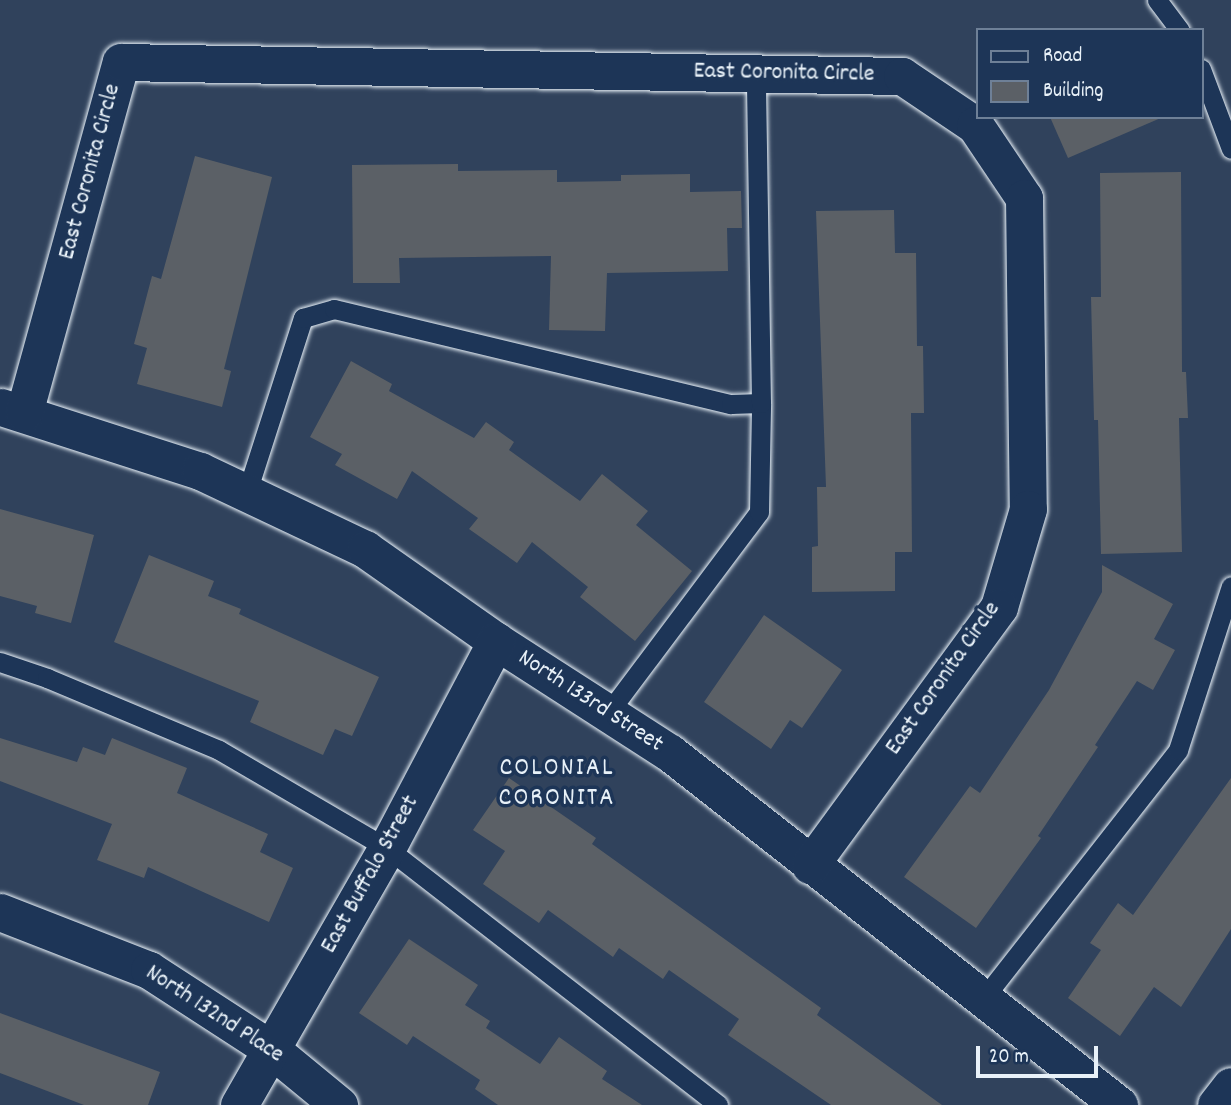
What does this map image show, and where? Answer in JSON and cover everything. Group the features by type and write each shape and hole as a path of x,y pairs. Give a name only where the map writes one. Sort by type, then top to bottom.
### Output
{"street":[{"name":"East Coronita Circle","path":"12,410 121,62 902,76 975,125 1024,198 1028,509 999,607 810,865"},
{"name":"North 133rd Street","path":"12,410 200,471 365,548 496,641 670,753 1119,1105"},
{"name":"East Buffalo Street","path":"239,1105 387,848 496,641"},
{"name":"North 132nd Place","path":"0,912 149,970 272,1050 340,1105"},
{"path":"1216,1105 1231,1086"}],"lane":[{"path":"1157,0 1178,28"},
{"path":"608,713 759,512 761,403 756,73"},
{"path":"1203,74 1231,149"},
{"path":"247,492 303,318 334,309 731,404 761,403"},
{"path":"983,999 1178,750 1231,586"},
{"path":"0,662 47,678 219,750 387,848 718,1105"}],"building":[{"path":"1051,119 1158,119 1068,158"},
{"path":"195,156 272,177 224,369 231,371 222,407 137,384 147,348 134,344 152,276 161,279"},
{"path":"458,164 458,171 557,170 557,182 621,181 621,175 690,174 690,192 741,191 742,228 727,228 728,271 607,273 605,331 549,330 551,256 399,258 400,283 353,283 352,165"},
{"path":"1181,172 1182,372 1186,372 1188,418 1179,418 1182,552 1101,554 1098,420 1094,420 1091,297 1101,297 1100,173"},
{"path":"894,210 895,253 916,253 917,346 923,346 924,413 911,413 912,552 895,552 895,591 812,592 812,547 818,546 817,487 826,487 816,211"},
{"path":"351,361 392,384 389,391 474,438 486,422 514,442 509,450 580,501 602,474 648,511 636,525 692,571 635,641 580,597 588,587 532,542 517,563 469,529 478,518 412,471 397,499 335,465 342,454 310,437"},
{"path":"0,509 94,535 71,623 35,613 37,606 0,596"},
{"path":"149,555 214,581 208,596 241,609 239,614 379,677 352,736 335,729 323,755 250,722 259,701 114,642"},
{"path":"1102,565 1173,604 1154,639 1175,650 1153,690 1137,681 1095,745 1098,747 1038,836 1041,838 976,928 904,877 970,786 980,793 1049,690 1102,592"},
{"path":"764,615 842,670 802,728 790,720 771,749 704,702"},
{"path":"0,738 77,762 83,747 105,755 112,738 187,768 177,793 268,834 260,852 293,868 269,922 148,867 144,878 97,860 112,824 0,781"},
{"path":"509,778 596,838 592,844 821,1008 817,1015 942,1105 831,1105 728,1035 739,1019 669,970 663,979 619,948 613,957 548,910 539,923 483,884 505,851 473,830"},
{"path":"1231,778 1231,929 1181,1007 1154,987 1120,1036 1068,998 1101,950 1090,943 1118,903 1133,915"},
{"path":"409,939 478,985 465,1005 490,1021 486,1028 540,1064 559,1037 607,1071 602,1079 642,1105 498,1105 475,1089 480,1080 413,1036 407,1045 359,1013"},
{"path":"0,1013 160,1072 148,1105 84,1105 0,1073"}],"district":[{"name":"COLONIAL CORONITA","path":"557,784"}]}
